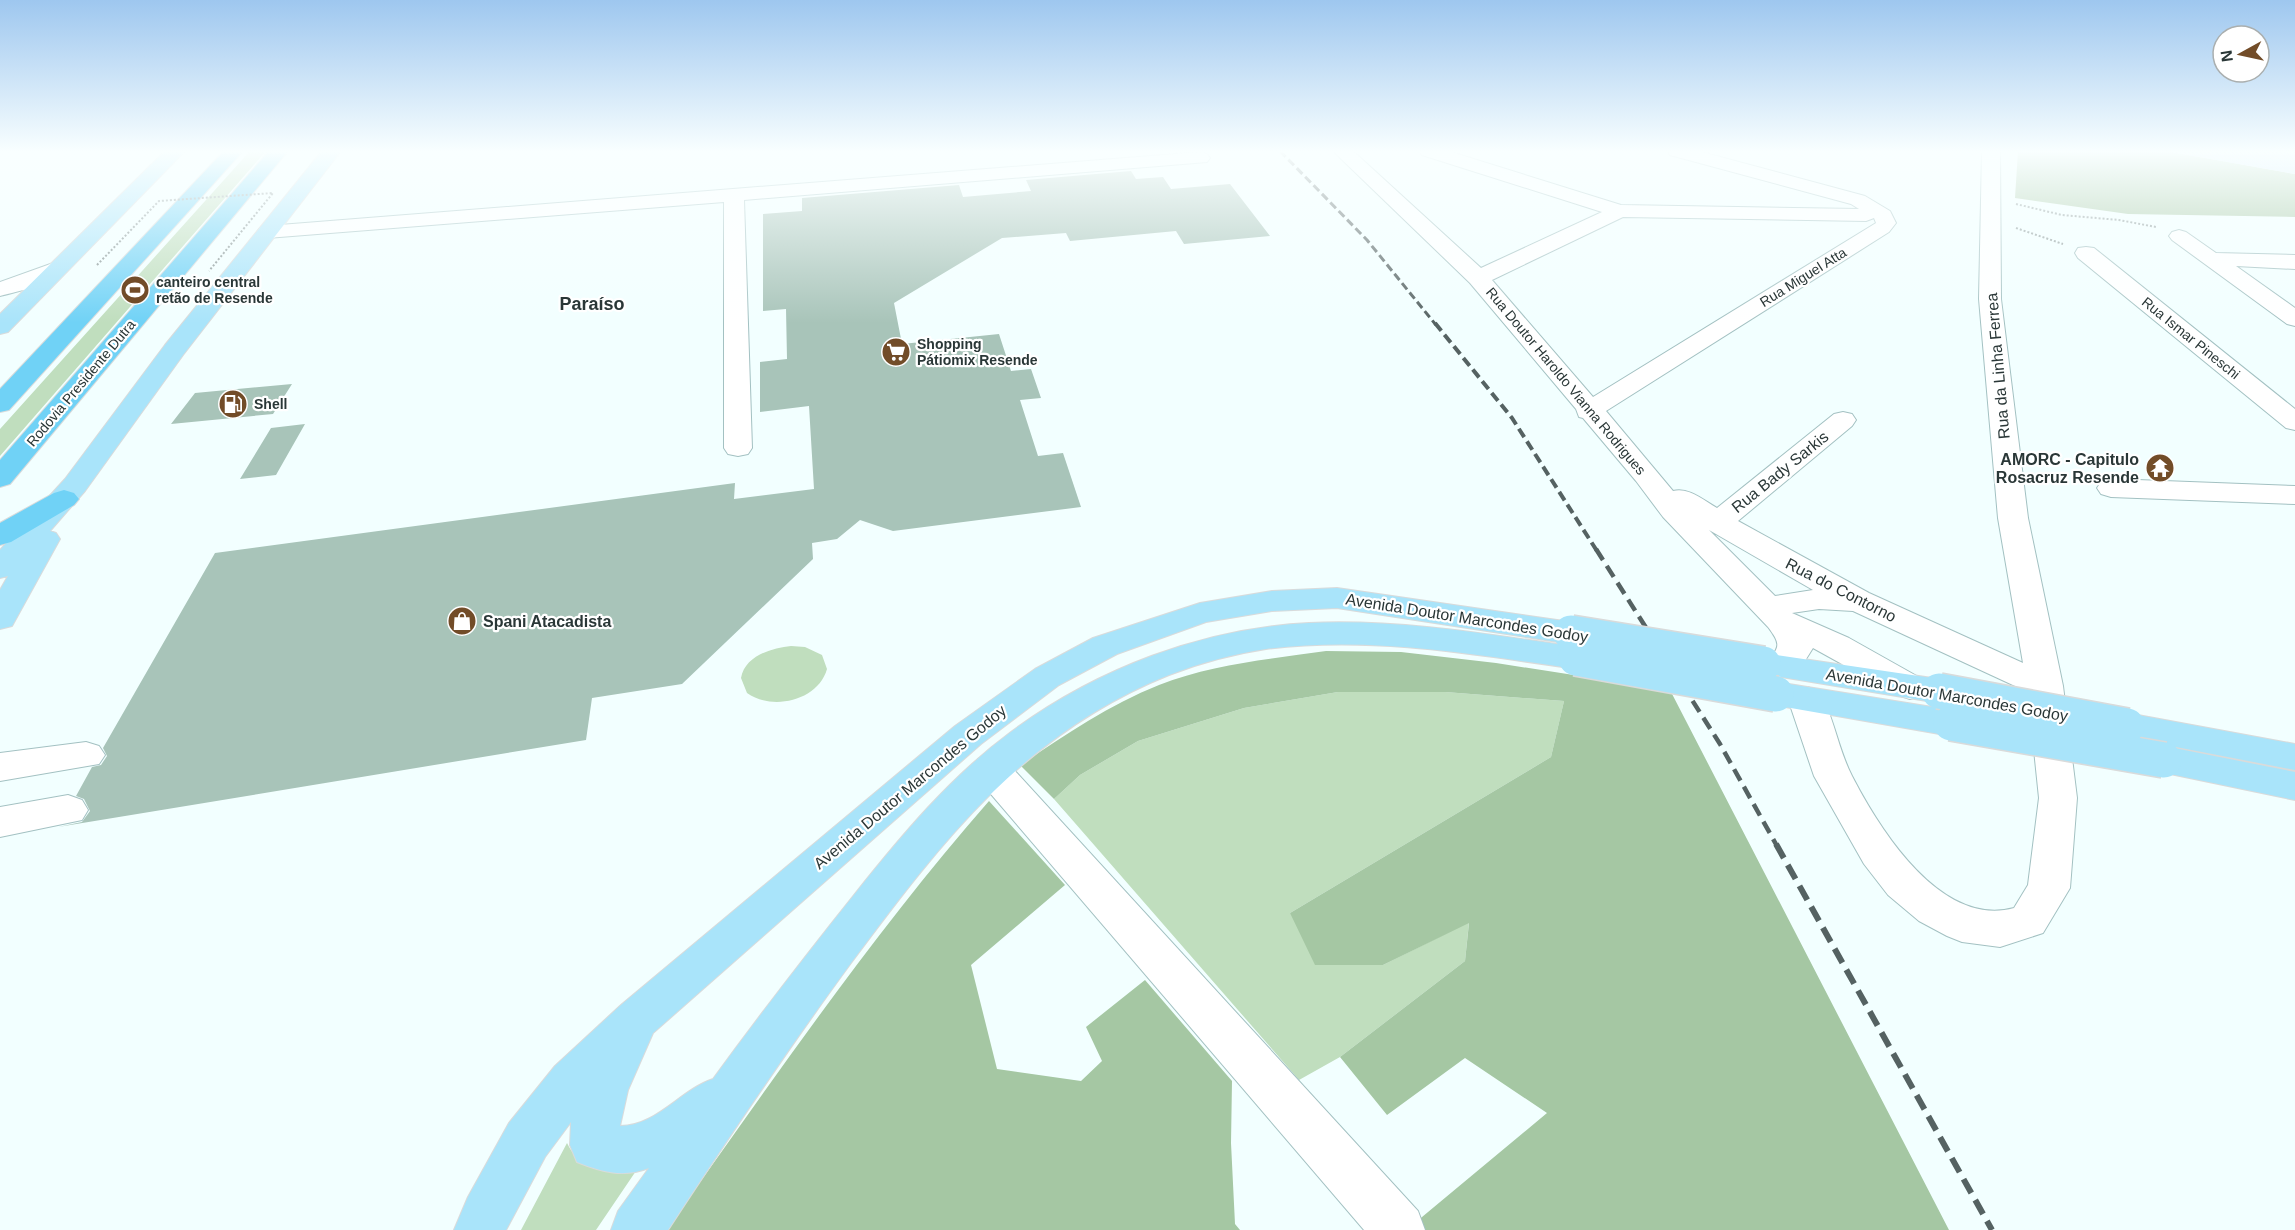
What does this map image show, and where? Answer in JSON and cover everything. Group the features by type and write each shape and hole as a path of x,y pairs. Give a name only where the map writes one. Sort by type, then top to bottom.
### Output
{"highway":[{"path":"0,404 181,208"},
{"name":"Rodovia Presidente Dutra","path":"0,478 230,208"},
{"path":"0,536 64,499"}],"main road":[{"path":"3,317 118,208"},
{"path":"0,569 64,499 174,350 286,208"},
{"path":"0,619 64,499"},
{"name":"Avenida Doutor Marcondes Godoy","path":"480,1230 527,1140 572,1083 637,1019 985,721 1047,677 1105,646 1200,614 1272,601 1337,598 1574,646 1782,681 2127,726 2295,757"},
{"name":"Avenida Doutor Marcondes Godoy","path":"637,1230 821,968 940,820 991,769 1079,704 1139,673 1187,657 1248,642 1303,634 1359,633 1574,646"},
{"name":"Avenida Doutor Marcondes Godoy","path":"1782,681 1934,700 2164,760 2295,786"},
{"path":"637,1019 596,1113 593,1127 595,1145 610,1151 629,1150 670,1135 744,1075"}],"street":[{"path":"267,232 557,208"},
{"path":"734,208 738,448"},
{"name":"Rua Doutor Haroldo Vianna Rodrigues","path":"1403,208 1478,278 1588,411 1646,475 1673,511 1774,614"},
{"path":"1612,208 1620,211 1883,215"},
{"path":"1872,208 1883,215"},
{"name":"Rua da Linha Ferrea","path":"1782,681 1878,853 1903,883 1934,909 1962,924 2000,929 2028,921 2049,888 2058,798 2045,686 2013,518 1990,299 1992,209"},
{"path":"1478,278 1620,211"},
{"name":"Rua Miguel Atta","path":"1588,411 1882,228 1886,223 1883,215"},
{"path":"2179,236 2295,319"},
{"name":"Rua Ismar Pineschi","path":"2086,253 2295,422"},
{"path":"2211,258 2295,262"},
{"path":"0,289 38,278 56,269"},
{"name":"Rua Bady Sarkis","path":"1717,523 1843,420"},
{"name":"Rua do Contorno","path":"1646,475 1717,523 1761,548 1953,647 2045,686"},
{"path":"2111,488 2295,495"},
{"path":"1774,614 1802,599 1867,603"},
{"path":"1774,614 1796,640 1796,648 1782,681"},
{"path":"1774,614 1934,700"},
{"path":"0,767 86,755"},
{"path":"991,769 1400,1230"},
{"path":"0,822 68,810"}],"path":[{"path":"97,265 152,208"},
{"path":"208,271 260,208"},
{"path":"1992,209 2119,220 2154,227 2179,236"},
{"path":"1992,209 2086,253"}],"green space":[{"name":"canteiro central retão de Resende","path":"198,208 216,208 0,456 0,429"},
{"path":"2088,208 2295,208 2295,217 2128,214"},
{"path":"791,646 805,647 822,655 827,669 822,680 814,689 793,700 781,702 757,698 747,693 741,678 748,664 767,651"},
{"path":"1326,651 1401,652 1496,663 1670,690 1949,1230 1423,1230 1416,1222 1547,1113 1465,1058 1387,1115 1340,1057 1465,961 1469,923 1383,965 1315,965 1290,913 1551,757 1564,701 1445,692 1338,692 1244,708 1138,741 1080,775 1054,799 1020,765 1105,711 1159,685 1221,667"},
{"path":"1338,692 1445,692 1564,701 1551,757 1290,913 1383,965 1469,922 1465,961 1340,1057 1299,1080 1054,799 1080,775 1138,741 1244,708"},
{"path":"989,801 1065,885 971,965 997,1069 1081,1081 1102,1061 1086,1027 1145,980 1232,1081 1231,1143 1235,1224 1240,1230 666,1230 862,958 903,904"},
{"path":"567,1143 581,1162 588,1166 606,1170 638,1168 596,1230 521,1230"}],"building":[{"name":"Spani Atacadista","path":"802,208 1249,208 1270,236 1184,244 1176,231 1070,241 1066,233 1002,238 894,303 902,344 999,334 1011,371 1031,369 1041,398 1020,400 1038,456 1063,453 1081,507 893,531 860,520 837,539 812,543 813,559 682,684 592,698 586,740 58,827 82,822 90,811 84,799 76,796 92,767 101,765 107,756 103,748 215,553 735,483 734,499 814,489 809,406 760,412 760,362 787,359 786,309 763,311 763,214 802,211"},
{"name":"Shell","path":"292,384 273,414 171,424 195,393"},
{"name":"Shell","path":"305,424 276,475 240,479 271,428"}],"railway":[{"path":"1336,208 1367,240 1436,325"},
{"path":"1435,323 1512,418 1597,551"},
{"path":"1596,549 1720,744 1777,846"},
{"path":"1776,844 1992,1230"}],"place":[{"name":"canteiro central retão de Resende","path":"135,290"},
{"name":"Shopping Pátiomix Resende","path":"896,352"},
{"name":"Shell","path":"233,404"},
{"name":"AMORC - Capitulo Rosacruz Resende","path":"2160,468"},
{"name":"Spani Atacadista","path":"462,621"}],"district":[{"name":"Paraíso","path":"592,304"}]}
